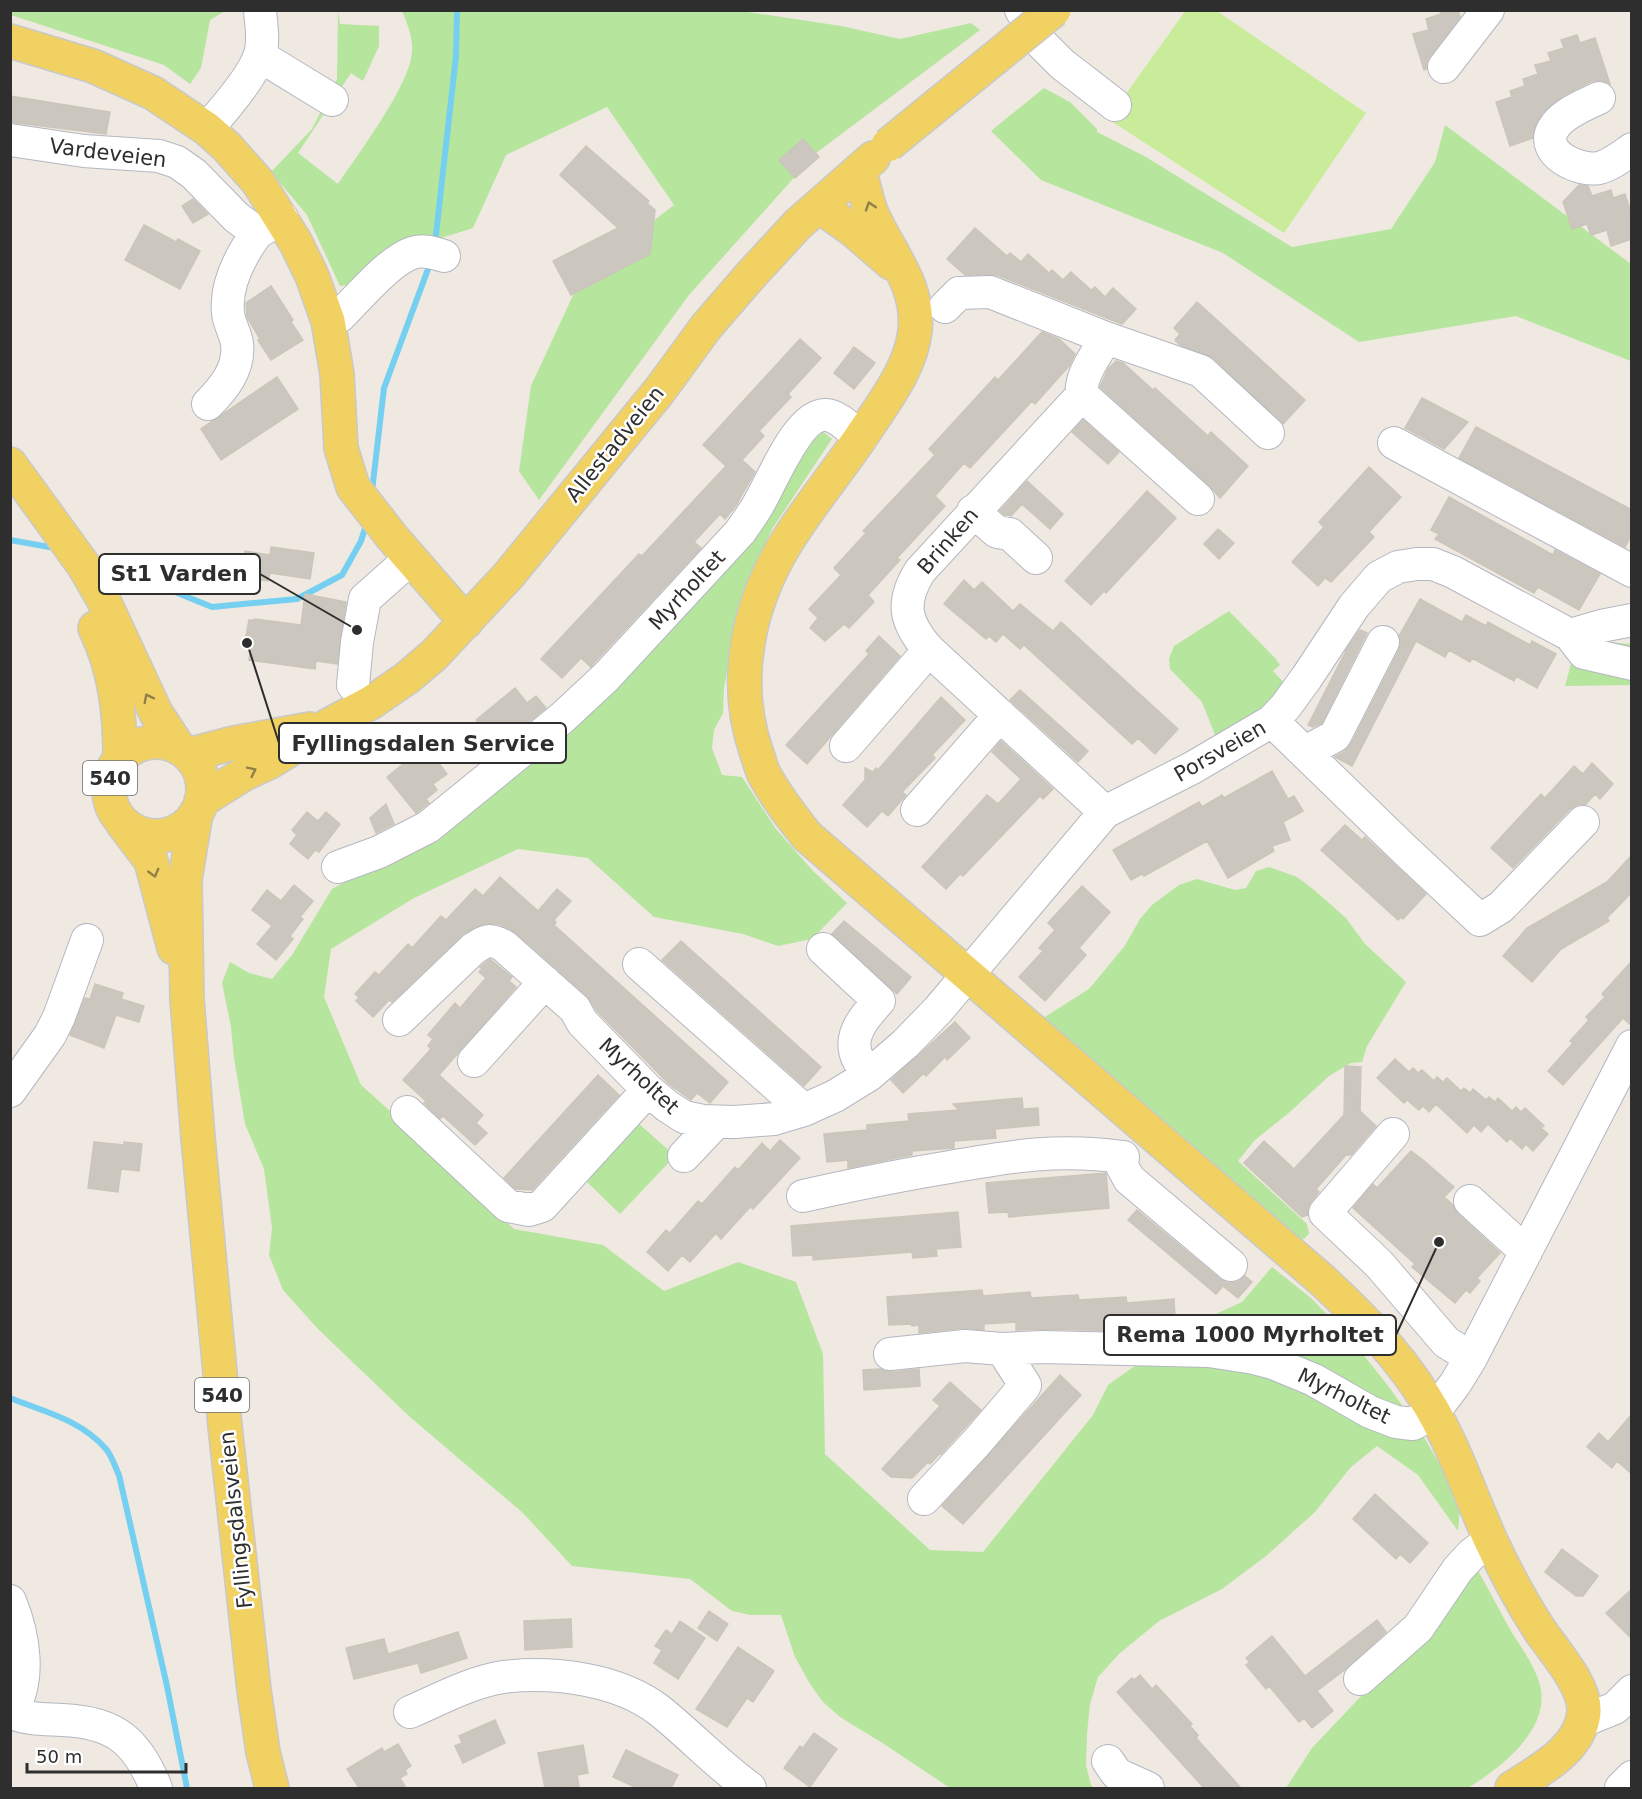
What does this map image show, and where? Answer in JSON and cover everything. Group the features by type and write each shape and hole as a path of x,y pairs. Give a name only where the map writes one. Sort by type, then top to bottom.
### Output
{"main road":[{"name":"Allestadveien","path":"199,807 244,774 270,762 327,726 372,702 407,678 434,655 508,576 660,390 706,327 798,224 888,145 1054,10"},
{"name":"Vardeveien","path":"10,42 93,66 153,93 207,129 227,147 250,174 270,226 312,276 328,321 337,374 341,448 353,487 410,559 466,622"},
{"name":"Myrholtet","path":"860,170 872,213 906,276 915,309 915,331 911,352 896,381 861,438 787,542 766,579 756,606 745,654 745,694 751,735 764,774 781,803 807,836 1322,1280 1358,1314 1401,1364 1434,1412 1491,1540 1528,1611 1580,1692 1584,1709 1583,1721"},
{"path":"819,206 853,230 906,276"},
{"name":"540","path":"10,464 84,566 103,599 156,713 200,774 203,787 199,807 188,823 177,831 164,836 150,836 135,832 123,824 114,812 109,799 108,784 112,770 120,757 132,748 145,743 157,742 183,751"},
{"name":"540","path":"46,513 69,575 100,638 113,678 118,702 120,757"},
{"name":"Allestadveien","path":"183,751 327,726"},
{"name":"Fyllingsdalsveien","path":"199,807 185,879 188,999 199,1150 254,1690 263,1752 273,1788"},
{"name":"Fyllingsdalsveien","path":"123,824 151,861 188,999"},
{"path":"1512,1788 1564,1752 1574,1741 1583,1721"}],"street":[{"path":"207,129 250,73 260,56 262,32 260,10"},
{"path":"1021,10 1042,44 1062,64 1115,105"},
{"path":"1444,67 1488,10"},
{"path":"260,56 332,100"},
{"path":"1599,98 1572,111 1553,128 1549,143 1551,148 1568,161 1584,167 1598,168 1632,149"},
{"name":"Vardeveien","path":"10,140 84,151 159,156 177,162 194,174 236,217 270,226"},
{"path":"208,404 223,389 233,370 237,354 237,343 228,315 228,300 233,275 245,250 270,226"},
{"path":"328,321 340,316 397,260 413,252 428,251 444,256"},
{"path":"945,307 959,293 990,292 1106,338 1201,371 1268,433"},
{"name":"Brinken","path":"1105,812 929,650 916,636 909,620 908,603 910,587 920,571 1082,395 1080,387 1106,338"},
{"path":"1082,395 1198,499"},
{"name":"Myrholtet","path":"338,867 379,852 428,827 562,718 606,677 740,532 758,505 794,439 812,419 824,414 834,417 861,438"},
{"path":"1394,443 1632,571"},
{"path":"974,511 997,532 1010,534 1036,558"},
{"path":"353,685 357,642 365,599 410,559"},
{"name":"Porsveien","path":"968,976 1105,812 1192,768 1272,721 1286,706 1367,588 1379,577 1398,567 1433,564 1453,572 1570,635 1584,653 1632,664"},
{"path":"1570,635 1632,620"},
{"path":"1306,754 1311,748 1335,736 1383,642"},
{"path":"846,746 929,650"},
{"path":"917,810 1000,715"},
{"path":"1272,721 1480,920 1501,908 1583,822"},
{"path":"10,1091 50,1035 59,1017 87,940"},
{"name":"Myrholtet","path":"399,1020 473,949 485,941 493,940 504,946 574,1010 582,1022 648,1090 684,1117 716,1122 774,1119 804,1110 835,1096 869,1075 905,1044 968,976"},
{"path":"823,949 879,1001 863,1020 855,1041 854,1050 869,1075"},
{"path":"639,964 804,1110"},
{"path":"474,1061 545,982"},
{"path":"1434,1412 1471,1358 1632,1046"},
{"path":"407,1112 508,1206 529,1210 542,1206 648,1090"},
{"path":"684,1156 716,1122"},
{"path":"1146,1129 1123,1157 1122,1166 1129,1179 1231,1265"},
{"path":"1393,1134 1325,1213 1379,1264 1446,1342 1471,1358"},
{"path":"803,1196 897,1176 1021,1155 1068,1152 1123,1157"},
{"path":"1470,1201 1526,1252"},
{"name":"Myrholtet","path":"890,1354 965,1346 1209,1351 1273,1363 1314,1380 1370,1412 1396,1422 1413,1424 1434,1412"},
{"path":"924,1498 977,1442 1024,1387 1025,1384 1002,1348"},
{"path":"1360,1679 1418,1628 1458,1569 1472,1554 1491,1540"},
{"path":"10,1600 20,1634 24,1676 21,1691 11,1713 33,1720 95,1723 117,1733 132,1744 148,1768 156,1788"},
{"path":"410,1712 467,1687 503,1677 555,1676 600,1682 632,1694 659,1711 723,1768 750,1788"},
{"path":"1583,1721 1626,1707"},
{"path":"1108,1761 1117,1774 1148,1788"},
{"path":"1621,1788 1632,1777"}],"green space":[{"path":"11,10 225,11 210,20 201,68 190,84 164,65 11,15"},
{"path":"735,10 841,26 900,39 971,23 980,30 816,153 689,295 539,500 519,471 531,386 582,276 674,205 607,107 506,155 473,228 390,254 353,284 340,286 307,215 271,172 312,129 337,79 338,11 340,24 379,26 379,46 363,81 351,73 298,153 338,184 382,119 409,65 412,41 402,11"},
{"path":"1186,10 1217,11 1366,113 1284,233 1108,119"},
{"path":"1044,88 1070,102 1097,129 1097,132 1146,157 1292,247 1391,229 1435,162 1445,125 1631,264 1631,361 1516,316 1359,342 1223,253 1041,180 991,131"},
{"path":"822,431 832,439 772,529 750,578 736,623 724,688 723,713 714,730 712,748 722,775 742,777 776,829 813,871 847,903 812,939 778,946 743,934 654,917 588,858 518,849 414,898 331,949 324,997 361,1085 430,1147 514,1229 603,1245 664,1291 738,1262 796,1282 823,1354 825,1454 930,1550 983,1552 1093,1415 1108,1385 1139,1363 1187,1360 1202,1332 1216,1314 1242,1302 1272,1267 1311,1298 1350,1338 1421,1432 1440,1465 1460,1510 1458,1531 1418,1475 1377,1446 1350,1468 1315,1512 1266,1556 1222,1589 1159,1621 1119,1654 1098,1677 1090,1704 1087,1734 1086,1765 1091,1785 1094,1788 950,1788 840,1717 823,1702 795,1657 781,1615 751,1615 732,1611 690,1579 572,1566 523,1513 410,1417 318,1329 283,1290 269,1255 272,1228 264,1169 245,1124 222,983 230,962 249,973 272,979 292,955 332,889 449,825"},
{"path":"1229,611 1275,658 1280,665 1273,671 1286,685 1255,716 1217,740 1202,702 1170,669 1169,659 1174,646"},
{"path":"1594,641 1631,644 1631,685 1565,686 1575,649"},
{"path":"1269,867 1297,877 1313,889 1346,918 1365,944 1406,982 1367,1046 1362,1062 1351,1063 1329,1076 1255,1140 1238,1161 1307,1224 1309,1234 1300,1242 1040,1020 1089,989 1124,947 1140,919 1152,905 1179,885 1197,879 1235,890 1246,888 1256,871"},
{"path":"637,1122 675,1156 620,1214 587,1182"},
{"path":"1474,1563 1530,1661 1540,1685 1541,1701 1538,1717 1531,1732 1508,1758 1468,1788 1286,1788 1312,1748 1401,1654"}],"building":[{"path":"1440,10 1458,10 1460,17 1430,56 1426,64 1427,69 1424,70 1413,34 1429,30 1426,19 1441,14"},
{"path":"1577,35 1580,43 1595,38 1610,84 1601,80 1592,81 1564,95 1542,113 1536,124 1533,138 1510,146 1496,102 1512,97 1510,91 1525,86 1523,79 1538,74 1535,65 1551,61 1548,53 1564,48 1561,40"},
{"path":"10,96 110,112 106,134 10,122"},
{"path":"803,139 819,157 795,178 779,160"},
{"path":"586,146 649,201 647,203 655,210 650,254 571,295 553,261 618,228 560,175"},
{"path":"1579,185 1588,186 1592,196 1611,190 1613,198 1625,194 1632,216 1632,239 1611,246 1607,230 1591,235 1587,224 1572,229 1563,202"},
{"path":"193,199 208,214 193,223 182,206"},
{"path":"144,225 176,242 178,239 200,251 180,289 125,260"},
{"path":"975,228 1007,256 1010,253 1021,262 1028,254 1049,273 1052,270 1063,280 1071,272 1091,290 1095,287 1105,297 1113,288 1136,309 1122,324 997,275 965,275 947,259"},
{"path":"271,286 303,340 271,360 247,317 246,303"},
{"path":"1197,302 1305,400 1283,424 1213,358 1180,345 1175,340 1180,334 1174,328"},
{"path":"1042,332 1059,339 1075,354 1069,366 1035,404 1032,401 970,468 964,463 935,496 945,506 897,558 900,560 868,595 874,602 849,628 844,624 825,641 810,628 818,618 809,609 841,575 834,568 866,533 863,531 935,455 929,449 995,377 998,380"},
{"path":"800,339 821,358 788,394 791,397 759,431 764,436 742,460 755,472 735,507 725,519 720,514 694,542 701,548 591,667 581,658 562,678 541,659 639,554 642,556 726,466 703,445"},
{"path":"854,347 875,363 854,389 834,373"},
{"path":"1116,361 1123,363 1153,390 1155,388 1208,436 1211,432 1248,466 1220,498 1210,486 1100,387 1108,369"},
{"path":"277,377 298,409 221,460 201,429"},
{"path":"1422,398 1468,422 1444,449 1405,428"},
{"path":"1083,420 1119,452 1108,464 1072,432"},
{"path":"1476,427 1632,510 1632,534 1625,547 1459,458"},
{"path":"1369,467 1401,497 1369,532 1374,537 1331,582 1325,578 1318,586 1292,562 1324,527 1319,522"},
{"path":"1027,481 1063,514 1050,529 1022,504 1011,516 1000,511"},
{"path":"1147,491 1176,518 1106,593 1104,591 1091,605 1065,581"},
{"path":"1449,497 1553,555 1555,550 1600,574 1579,610 1538,587 1534,593 1435,539 1439,534 1431,530"},
{"path":"1218,529 1234,543 1219,559 1204,544"},
{"path":"271,547 314,553 310,579 270,573 268,581 241,577 245,551 270,555"},
{"path":"964,580 974,590 982,582 1013,611 1020,604 1053,631 1061,622 1178,729 1155,754 1138,738 1132,744 1024,645 1020,649 1003,634 996,642 989,636 986,639 944,604"},
{"path":"305,594 346,602 337,664 316,661 315,669 249,660 252,637 246,636 249,620 301,625"},
{"path":"1420,599 1462,622 1466,615 1486,626 1488,622 1530,645 1532,641 1556,654 1537,688 1516,676 1514,681 1472,658 1470,662 1449,650 1445,657 1416,641 1352,766 1335,757 1351,744 1399,650 1401,642 1399,636"},
{"path":"1360,630 1367,633 1322,723 1313,727 1308,725 1347,649"},
{"path":"879,636 900,656 807,764 786,745 869,654 866,651"},
{"path":"515,688 527,703 536,696 546,708 491,753 474,734 483,727 476,720"},
{"path":"1020,690 1088,751 1078,762 1010,700"},
{"path":"941,697 965,720 932,755 935,758 902,792 906,795 888,816 882,811 867,827 843,805 865,780 865,768 873,772 876,768 878,770"},
{"path":"1001,741 1053,789 1043,799 1040,796 963,876 960,874 946,889 922,867 987,795 998,804 1021,779 992,752"},
{"path":"426,746 447,774 433,784 437,790 426,799 429,803 416,813 387,777"},
{"path":"1592,763 1613,784 1600,799 1595,794 1586,804 1570,809 1513,868 1491,848 1541,794 1545,798 1574,766 1583,774"},
{"path":"1272,771 1288,799 1294,796 1303,811 1283,822 1290,840 1272,846 1274,851 1228,878 1207,841 1144,876 1142,874 1131,880 1113,850 1199,802 1202,807 1222,795 1224,798"},
{"path":"386,804 394,824 376,833 370,818"},
{"path":"307,812 318,821 326,812 340,824 319,852 315,850 308,859 290,844 297,835 292,830"},
{"path":"1345,825 1362,840 1365,837 1426,894 1403,919 1401,917 1398,920 1321,850"},
{"path":"1632,855 1632,892 1607,918 1609,921 1561,949 1532,982 1503,956 1527,928 1607,882"},
{"path":"500,877 538,911 557,889 571,901 554,920 556,922 554,925 728,1082 710,1103 697,1093 691,1100 669,1084 597,1011 587,996 516,933 499,924 483,924 463,934 392,1002 389,1000 373,1017 356,1001 359,997 355,994 375,972 379,975 408,944 412,948 441,916 446,920 475,889 483,896"},
{"path":"294,885 313,901 300,917 303,919 290,936 293,939 276,960 257,944 272,926 252,910 267,890 281,901"},
{"path":"1082,886 1110,912 1079,948 1086,955 1045,1001 1019,977 1043,951 1039,948 1055,930 1048,923"},
{"path":"844,921 911,977 897,994 832,934"},
{"path":"681,941 821,1067 804,1086 662,960"},
{"path":"490,959 512,977 509,981 516,987 439,1075 483,1115 476,1123 487,1133 475,1145 443,1116 440,1119 424,1103 426,1101 403,1080 431,1049 428,1046 433,1039 428,1035 455,1003 460,1008 486,978 479,972 482,969 480,967"},
{"path":"1632,961 1632,1026 1623,1018 1563,1085 1548,1071 1573,1043 1570,1041 1589,1020 1586,1017 1605,997 1602,994"},
{"path":"95,984 123,993 121,999 144,1006 139,1022 116,1015 104,1048 70,1035 85,998 90,999"},
{"path":"955,1022 970,1038 947,1060 946,1056 926,1076 924,1073 903,1093 891,1080"},
{"path":"1395,1059 1409,1072 1413,1068 1418,1073 1422,1070 1434,1081 1437,1077 1443,1082 1447,1078 1461,1091 1464,1088 1470,1093 1473,1089 1486,1100 1489,1097 1495,1102 1498,1098 1512,1111 1516,1107 1521,1112 1525,1108 1544,1126 1541,1128 1548,1134 1533,1151 1526,1144 1522,1149 1510,1138 1507,1142 1488,1124 1481,1132 1474,1125 1467,1133 1436,1104 1429,1112 1423,1106 1419,1110 1407,1100 1404,1103 1377,1078"},
{"path":"1345,1066 1361,1067 1360,1111 1376,1126 1351,1155 1346,1155 1316,1189 1319,1192 1311,1202 1308,1215 1302,1217 1244,1163 1264,1141 1294,1169 1344,1115"},
{"path":"598,1075 619,1095 532,1190 516,1189 504,1178"},
{"path":"1022,1098 1023,1109 1038,1108 1039,1125 995,1129 996,1138 954,1141 954,1148 912,1151 912,1155 848,1168 848,1160 827,1162 824,1134 867,1130 867,1125 909,1121 908,1114 959,1110 953,1104"},
{"path":"780,1140 800,1158 753,1209 750,1207 721,1239 716,1233 690,1262 682,1255 668,1271 647,1252 666,1230 670,1233 698,1201 702,1204 735,1167 738,1170 762,1143 770,1151"},
{"path":"94,1142 142,1144 139,1171 121,1169 118,1192 88,1188"},
{"path":"1411,1151 1454,1187 1444,1197 1453,1205 1458,1214 1500,1253 1477,1278 1480,1281 1470,1293 1466,1290 1455,1303 1412,1267 1415,1264 1353,1208 1373,1184 1377,1188"},
{"path":"1106,1173 1109,1208 1009,1217 1008,1212 989,1213 986,1183"},
{"path":"1137,1210 1220,1279 1227,1283 1237,1282 1245,1276 1252,1282 1238,1298 1223,1286 1216,1294 1128,1220"},
{"path":"958,1212 961,1247 936,1249 937,1256 913,1258 912,1252 813,1260 813,1255 793,1256 791,1226"},
{"path":"982,1290 983,1296 1030,1292 1031,1298 1078,1295 1079,1300 1126,1297 1127,1303 1174,1299 1176,1332 1016,1330 1016,1322 984,1324 984,1330 963,1328 919,1333 919,1325 889,1325 887,1297"},
{"path":"880,1369 892,1372 919,1369 920,1386 864,1390 863,1370"},
{"path":"1060,1375 1081,1395 963,1524 942,1506"},
{"path":"950,1382 981,1410 941,1454 930,1464 928,1462 912,1478 891,1477 882,1469 940,1406 933,1400"},
{"path":"1632,1414 1632,1474 1617,1461 1612,1468 1587,1447 1599,1433 1608,1442"},
{"path":"1375,1494 1428,1543 1410,1563 1400,1554 1396,1559 1353,1519"},
{"path":"1562,1549 1598,1576 1583,1596 1576,1596 1545,1572"},
{"path":"1632,1589 1632,1639 1606,1613"},
{"path":"709,1611 728,1624 717,1641 698,1628"},
{"path":"571,1619 572,1647 525,1650 524,1621"},
{"path":"1377,1620 1386,1632 1347,1668 1317,1691 1333,1711 1312,1728 1304,1718 1299,1722 1269,1686 1266,1689 1246,1665 1250,1662 1246,1658 1272,1636 1305,1676"},
{"path":"680,1621 705,1638 678,1679 654,1663 662,1650 655,1646 666,1630 672,1634"},
{"path":"458,1632 467,1658 421,1673 418,1663 354,1679 346,1648 384,1639 388,1654"},
{"path":"738,1647 774,1671 753,1702 747,1698 727,1727 696,1709"},
{"path":"1140,1675 1152,1689 1156,1685 1192,1724 1190,1726 1198,1735 1196,1738 1241,1788 1204,1788 1117,1692 1132,1678 1134,1680"},
{"path":"495,1720 505,1743 463,1763 455,1746 462,1743 459,1736"},
{"path":"814,1733 837,1749 810,1787 784,1768 800,1746 803,1748"},
{"path":"398,1744 411,1766 405,1770 407,1774 400,1778 406,1788 359,1788 347,1769 382,1748 384,1752"},
{"path":"583,1745 588,1773 577,1775 579,1786 545,1788 538,1753"},
{"path":"626,1750 678,1775 671,1788 637,1788 613,1777"}],"waterway":[{"path":"435,243 456,56 457,10"},
{"path":"372,491 384,388 431,261"},
{"path":"94,559 212,607 297,599 342,575 361,541 367,522"},
{"path":"10,540 55,548"},
{"path":"10,1398 74,1424 96,1439 112,1458 119,1475 167,1686 187,1788"}],"place":[{"name":"St1 Varden","path":"357,630"},
{"name":"Fyllingsdalen Service","path":"247,643"},
{"name":"Rema 1000 Myrholtet","path":"1439,1242"}]}
